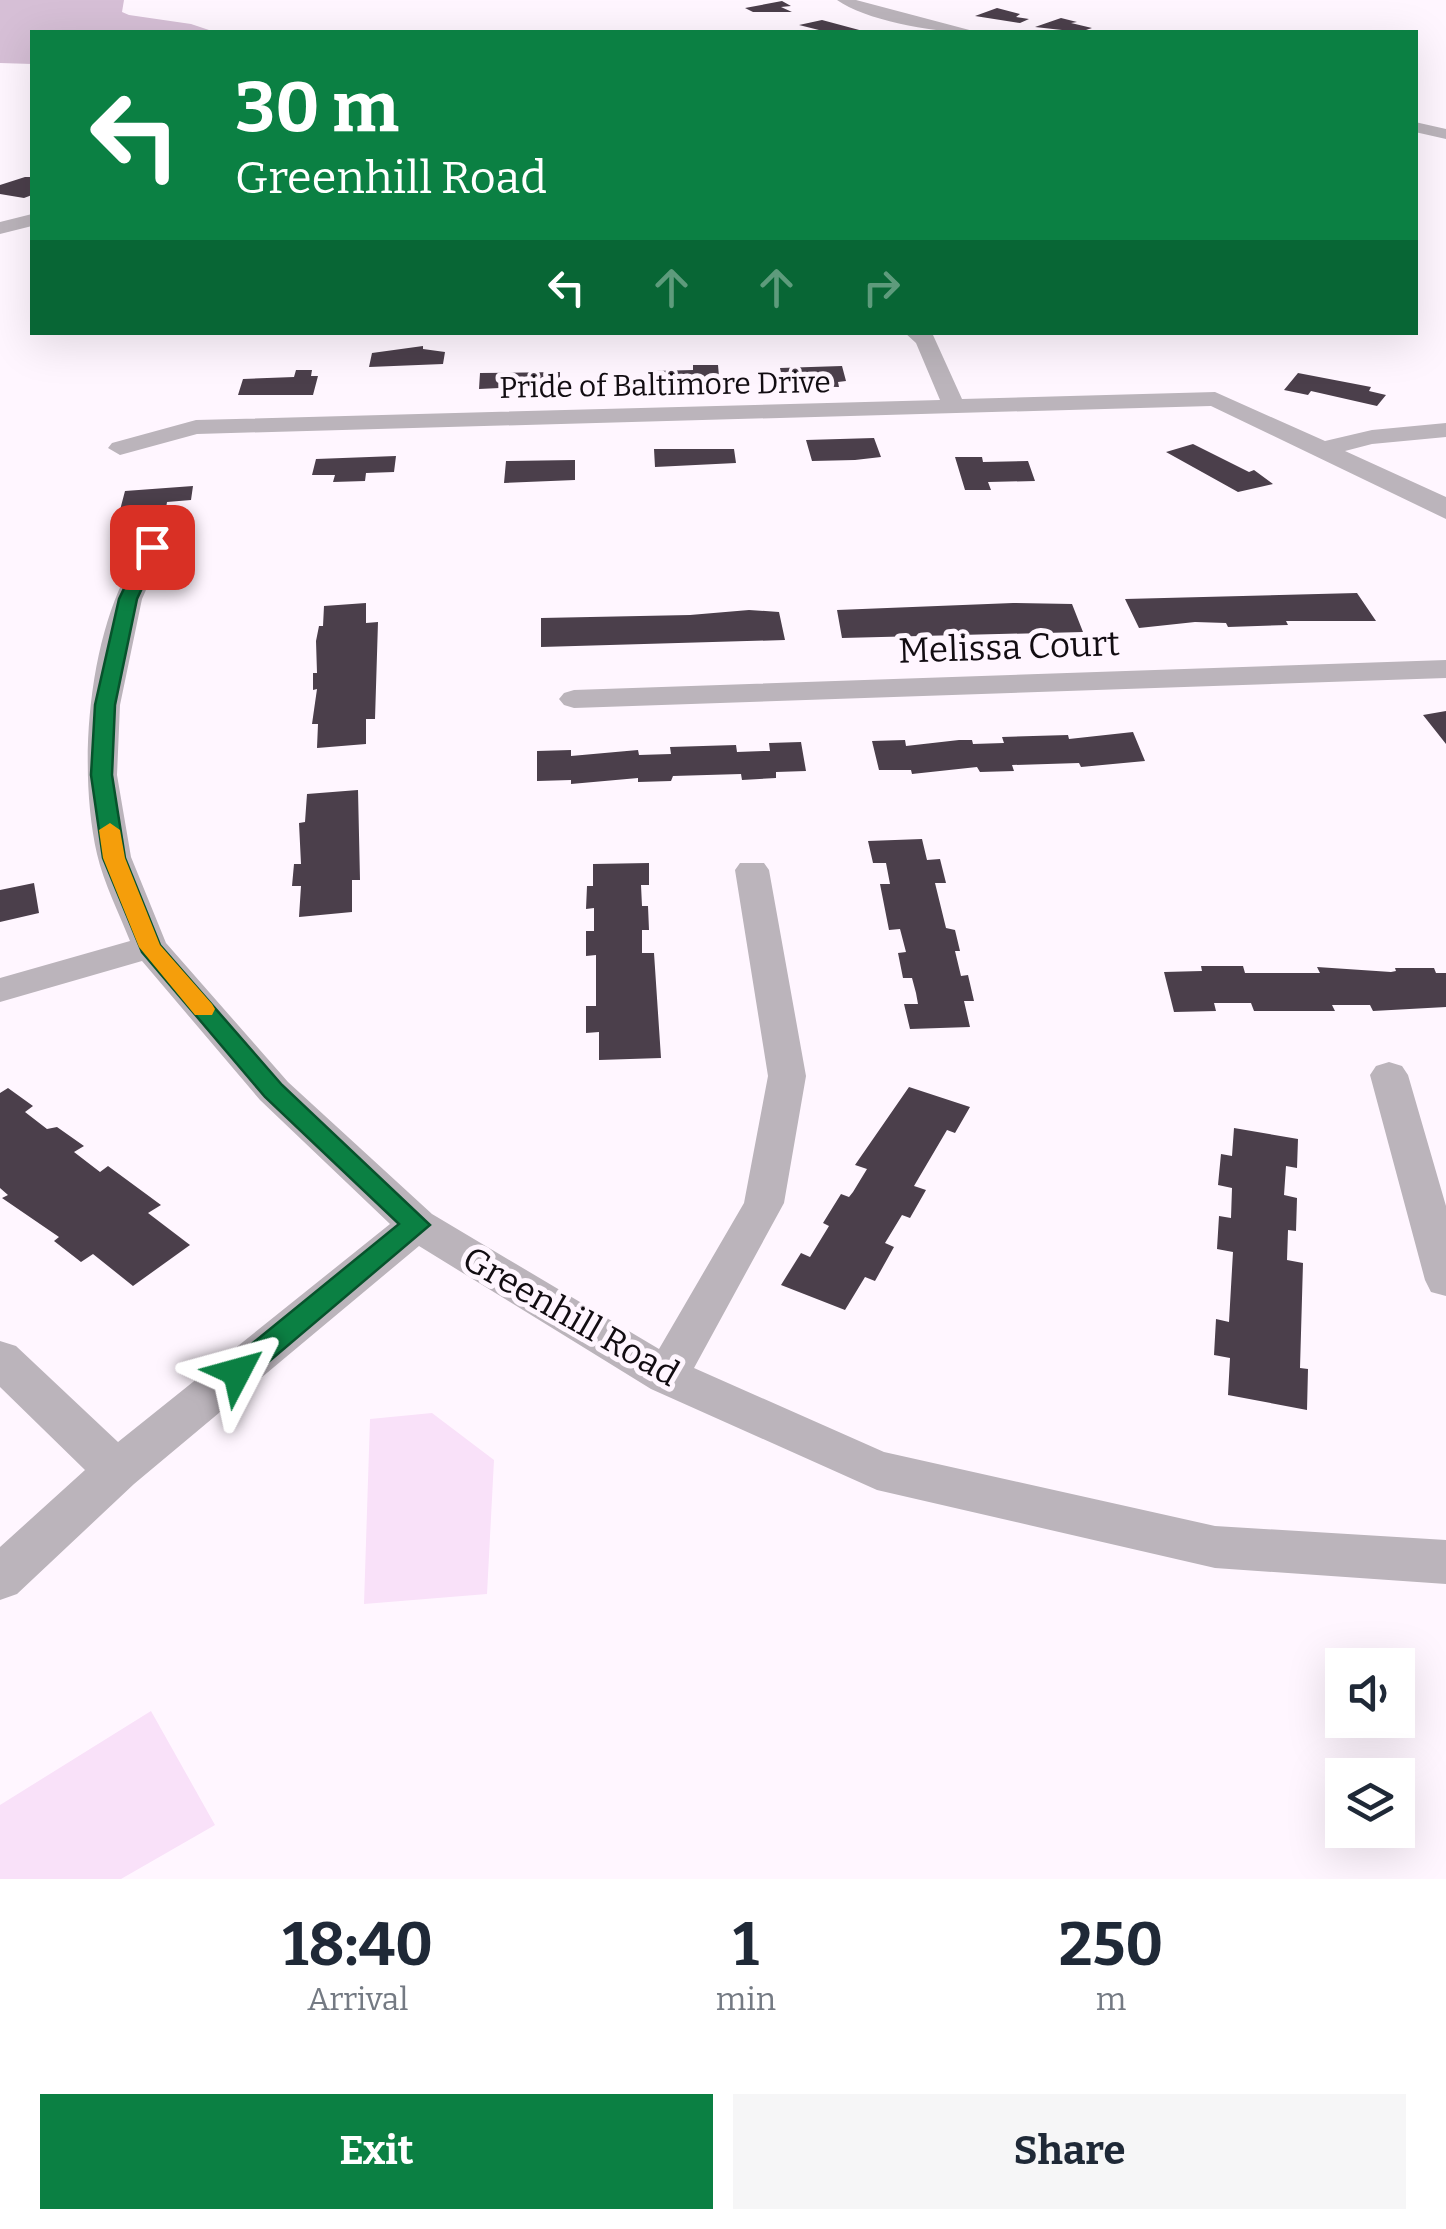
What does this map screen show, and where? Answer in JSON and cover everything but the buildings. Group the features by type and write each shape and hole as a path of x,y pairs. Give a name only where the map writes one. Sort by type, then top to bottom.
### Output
{"street":[{"path":"844,0 874,12 960,30"},
{"path":"1418,128 1446,134"},
{"path":"0,228 30,220"},
{"path":"918,335 925,340 956,408"},
{"name":"Pride of Baltimore Drive","path":"120,448 196,426 1215,399 1324,449"},
{"path":"1324,449 1372,437 1446,430"},
{"path":"1324,449 1438,502 1446,510"},
{"name":"Greenhill Road","path":"152,547 128,599 105,705 102,775 114,858 150,947 274,1091 416,1225 667,1376 876,1470 1215,1547 1446,1562"},
{"name":"Melissa Court","path":"574,699 1446,670"},
{"path":"667,1376 764,1203 787,1076 752,870"},
{"path":"0,990 150,947"},
{"path":"1389,1075 1446,1280"},
{"path":"0,1578 118,1470 416,1225"},
{"path":"0,1359 118,1470"}],"shaded area":[{"path":"0,0 124,0 122,12 129,15 209,30 30,30 30,64 0,63"},
{"path":"432,1413 494,1460 487,1594 364,1604 370,1419"},
{"path":"151,1711 215,1825 121,1879 0,1879 0,1805"}],"slow traffic":[{"path":"110,830 114,858 150,947 203,1009"}],"route":[{"path":"152,547 128,599 105,705 102,775 114,858 150,947 274,1091 416,1225 237,1372"}]}
